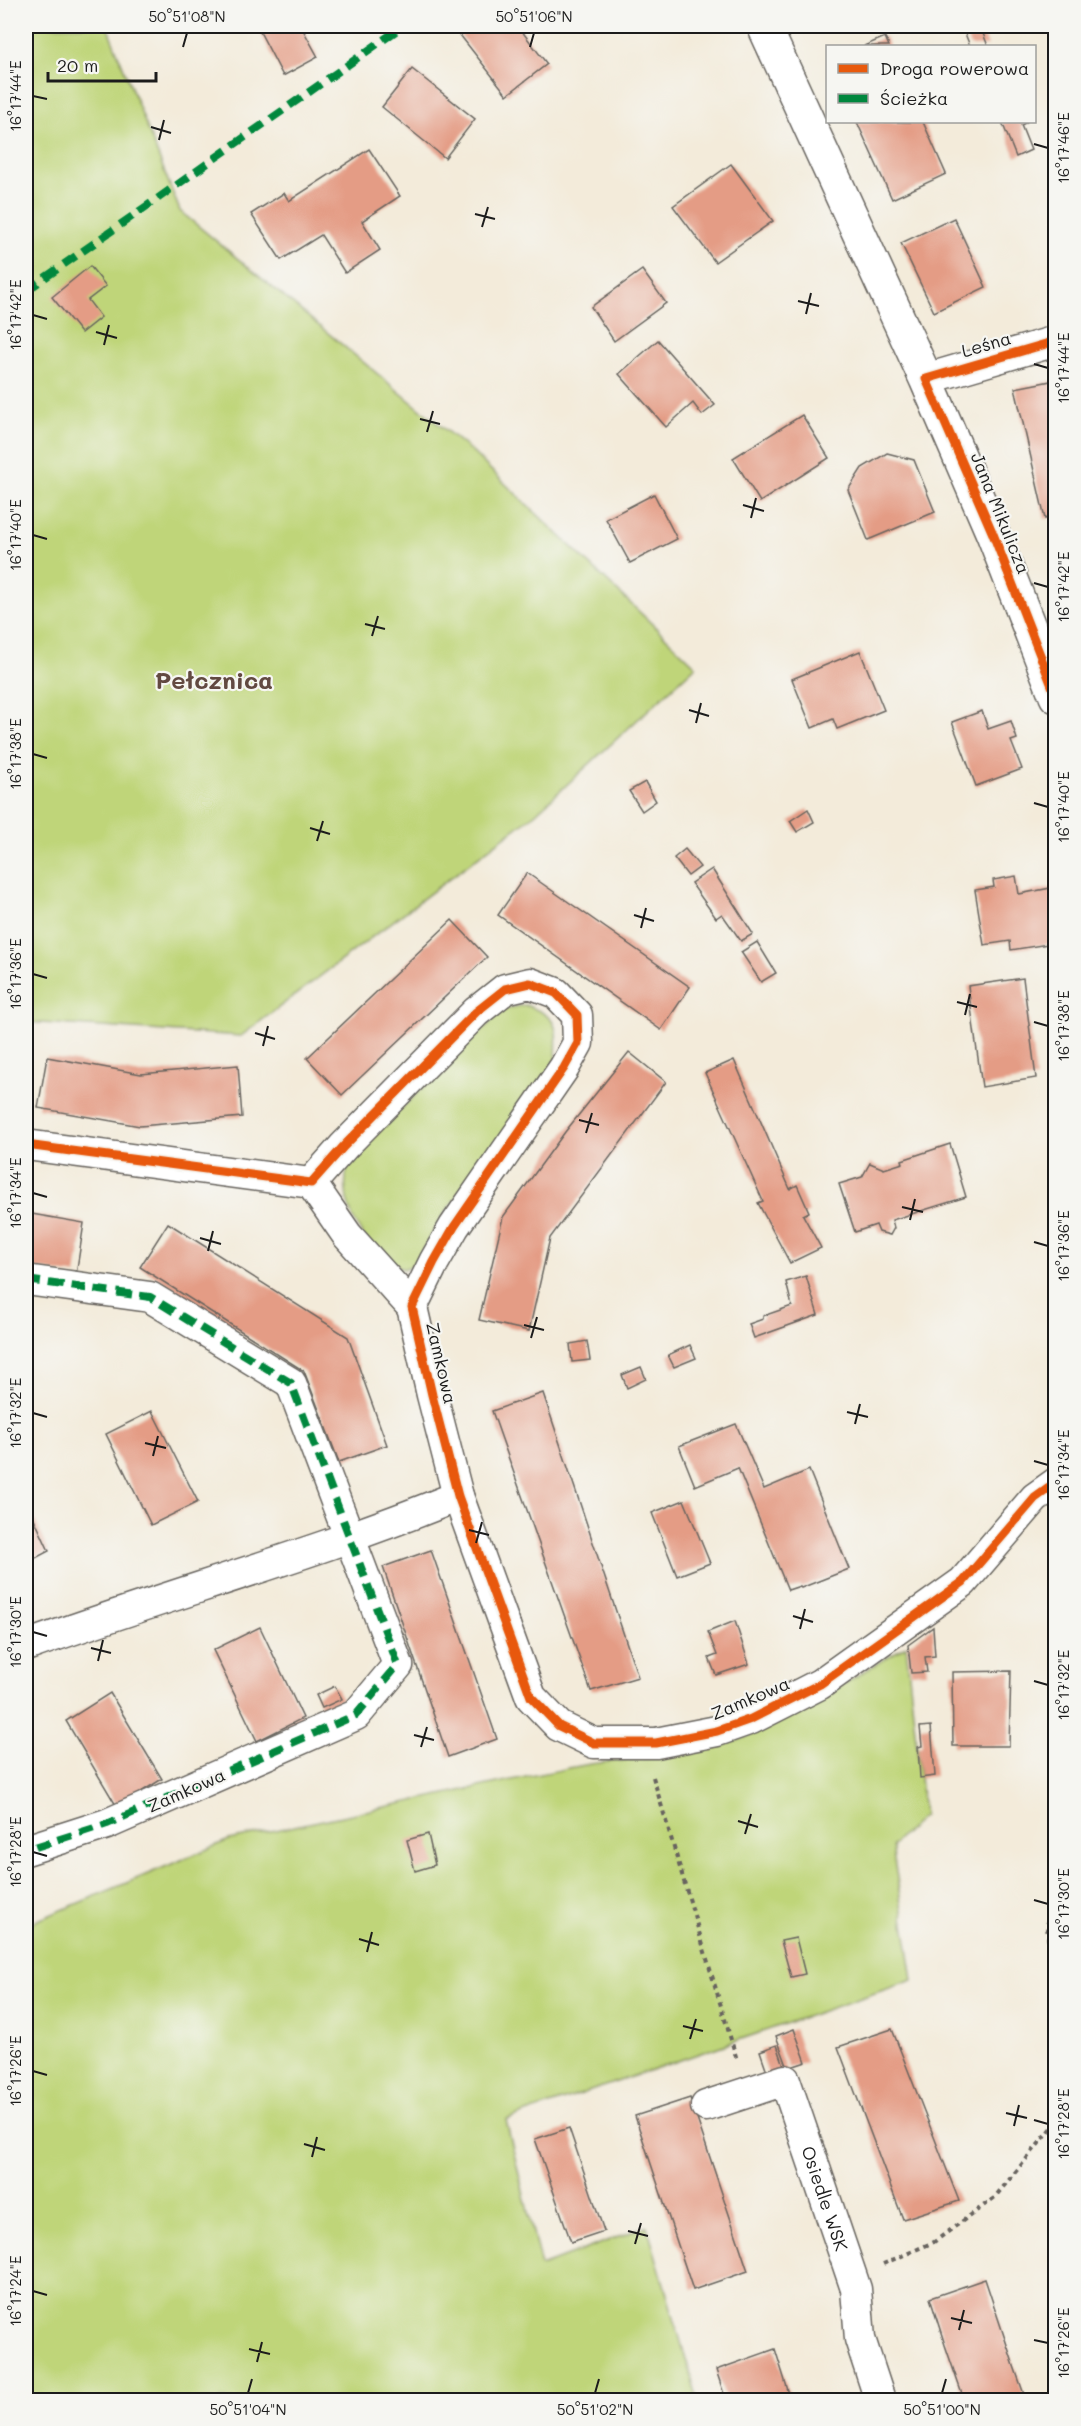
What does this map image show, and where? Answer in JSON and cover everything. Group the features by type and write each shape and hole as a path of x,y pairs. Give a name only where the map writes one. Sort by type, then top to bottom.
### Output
{"street":[{"name":"Jana Mikulicza","path":"764,26 926,379 993,534 1056,696"},
{"name":"Leśna","path":"926,379 1056,341"},
{"name":"Zamkowa","path":"412,1307 454,1227 564,1068 578,1043 577,1015 556,993 530,983 505,989 468,1020 344,1146 311,1183 346,1235 412,1307 458,1496 531,1697 559,1726 594,1743 656,1743 717,1731 751,1719 820,1684 963,1582 1035,1498 1056,1483"},
{"path":"26,1145 311,1183"},
{"name":"Zamkowa","path":"26,1280 150,1297 291,1383 398,1665 356,1715 107,1824 26,1850"},
{"path":"26,1646 112,1615 349,1538 458,1496"},
{"name":"Osiedle WSK","path":"706,2106 785,2080 856,2289 860,2339 880,2400"}],"path":[{"path":"643,1743 747,2092"},
{"path":"1056,1856 1047,1926 1056,2010"},
{"path":"852,2277 934,2242 994,2198 1056,2122"}],"green space":[{"path":"26,26 107,26 180,211 471,451 696,666 535,814 241,1036 26,1022"},
{"path":"525,1005 545,1014 554,1025 556,1060 443,1216 414,1265 403,1269 376,1250 364,1237 355,1222 346,1189 347,1172 352,1156 504,1009"},
{"path":"906,1646 924,1815 892,1846 913,1980 506,2120 541,2266 647,2226 698,2400 26,2400 26,1925 229,1840 584,1765 672,1756 721,1746 770,1727 793,1715"}],"building":[{"path":"257,26 301,26 318,57 283,76"},
{"path":"453,26 518,26 547,64 507,95"},
{"path":"962,26 980,26 988,45 970,45"},
{"path":"885,37 889,45 866,45"},
{"path":"412,69 475,119 445,158 382,107"},
{"path":"857,123 923,123 946,174 892,199"},
{"path":"1002,123 1025,123 1021,125 1031,150 1016,157"},
{"path":"369,149 400,196 362,221 380,250 345,273 321,235 281,260 251,214 284,193 289,201"},
{"path":"731,164 773,221 715,262 673,206"},
{"path":"954,218 986,287 934,312 901,243"},
{"path":"90,266 106,286 88,300 101,317 81,333 52,297"},
{"path":"642,270 666,303 614,341 591,307"},
{"path":"658,340 715,405 702,415 693,403 666,427 619,374"},
{"path":"1056,380 1056,516 1045,519 1015,388"},
{"path":"802,415 829,458 760,502 733,458"},
{"path":"887,453 914,460 935,512 868,540 848,490 862,468"},
{"path":"654,494 677,539 630,563 606,519"},
{"path":"860,651 884,710 837,729 833,719 812,728 792,679"},
{"path":"982,711 988,729 1011,721 1017,739 1011,741 1022,769 976,786 952,722"},
{"path":"645,782 656,801 642,811 629,791"},
{"path":"808,809 814,822 797,832 790,821"},
{"path":"685,849 700,867 688,876 674,858"},
{"path":"712,869 753,934 741,941 722,914 716,918 691,883"},
{"path":"527,873 690,987 661,1030 498,915"},
{"path":"1016,876 1019,894 1056,887 1056,947 1054,943 1011,950 1010,941 984,945 975,890 994,887 993,880"},
{"path":"452,920 487,957 342,1095 307,1058"},
{"path":"757,942 776,973 761,982 741,952"},
{"path":"1023,978 1036,1078 982,1087 968,986"},
{"path":"629,1052 666,1082 550,1238 529,1331 479,1320 503,1217 565,1132"},
{"path":"47,1057 141,1074 238,1065 242,1117 140,1126 38,1108"},
{"path":"734,1060 790,1189 797,1185 809,1212 803,1215 821,1248 790,1263 758,1203 763,1201 705,1073"},
{"path":"950,1144 966,1197 892,1220 894,1228 890,1235 879,1232 876,1225 855,1232 839,1184 862,1177 870,1163 884,1169 903,1163 902,1160"},
{"path":"26,1213 84,1223 76,1275 26,1267"},
{"path":"168,1223 348,1337 387,1445 339,1462 304,1371 140,1267"},
{"path":"806,1276 818,1315 754,1338 749,1324 763,1319 763,1316 792,1306 786,1282"},
{"path":"587,1341 590,1360 572,1362 570,1344"},
{"path":"690,1345 696,1358 674,1367 668,1355"},
{"path":"641,1367 646,1379 627,1388 622,1375"},
{"path":"543,1393 638,1677 591,1691 492,1411"},
{"path":"152,1411 198,1502 151,1525 106,1434"},
{"path":"736,1424 764,1489 809,1470 849,1569 801,1588 800,1586 788,1590 738,1468 695,1486 679,1446"},
{"path":"684,1500 710,1563 677,1576 652,1513"},
{"path":"26,1501 49,1551 26,1563"},
{"path":"431,1550 497,1739 448,1757 383,1567"},
{"path":"735,1621 749,1664 716,1675 709,1658 717,1655 708,1632"},
{"path":"260,1627 303,1718 257,1741 213,1650"},
{"path":"933,1627 935,1656 925,1657 927,1672 911,1673 908,1645"},
{"path":"1011,1671 1009,1746 953,1746 952,1672"},
{"path":"335,1686 342,1699 322,1708 316,1695"},
{"path":"110,1693 162,1779 117,1807 66,1721"},
{"path":"931,1726 935,1776 920,1778 918,1747 922,1746 920,1727"},
{"path":"428,1834 435,1865 415,1871 407,1840"},
{"path":"796,1938 805,1974 791,1977 781,1941"},
{"path":"794,2029 806,2062 788,2068 776,2036"},
{"path":"892,2029 959,2201 903,2219 838,2047"},
{"path":"777,2045 788,2077 771,2083 760,2051"},
{"path":"690,2098 748,2271 693,2290 635,2116"},
{"path":"569,2128 604,2231 571,2242 535,2139"},
{"path":"985,2279 1026,2400 964,2400 945,2345 930,2298"},
{"path":"775,2349 791,2400 726,2400 716,2370"}],"marked path":[{"path":"26,291 403,26"},
{"path":"26,1280 150,1297 291,1383 398,1665 356,1715 107,1824 26,1850"}],"cycle path":[{"path":"1056,341 926,379 993,534 1056,696"},
{"path":"26,1145 311,1183 344,1146 476,1012 505,989 530,983 556,993 577,1015 578,1043 564,1068 454,1227 412,1307 458,1496 531,1697 559,1726 594,1743 656,1743 717,1731 751,1719 820,1684 963,1582 1035,1498 1056,1483"}],"district":[{"name":"Pełcznica","path":"214,679"}]}
